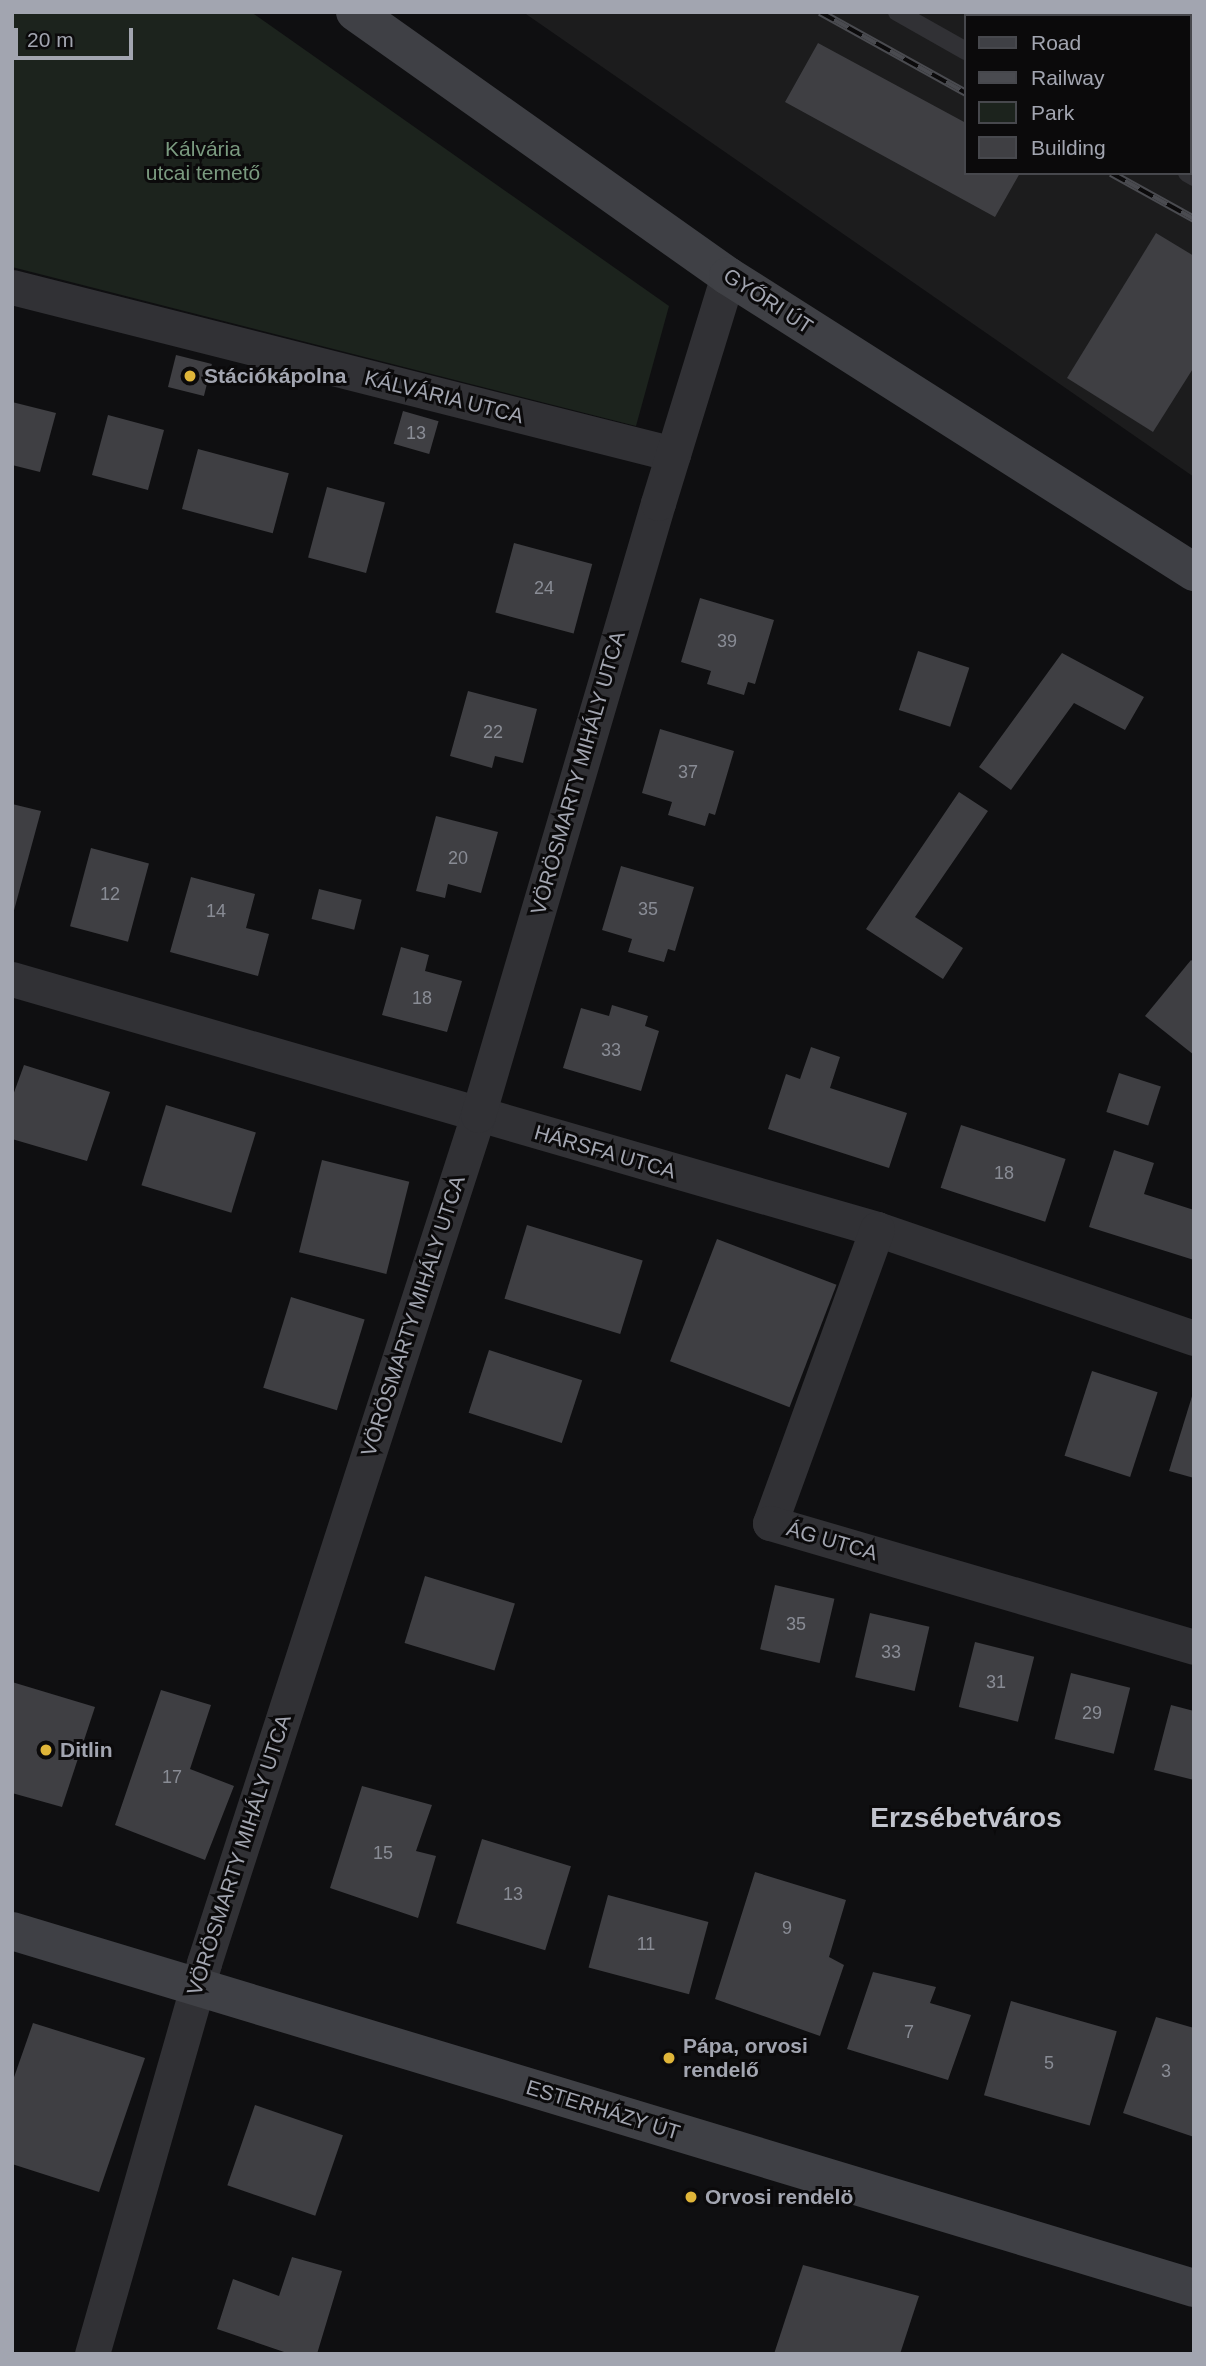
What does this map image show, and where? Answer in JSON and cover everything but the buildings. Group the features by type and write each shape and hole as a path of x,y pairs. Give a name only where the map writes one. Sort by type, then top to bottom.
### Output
{"street":[{"name":"GYŐRI ÚT","path":"355,12 728,276 1194,572"},
{"name":"VÖRÖSMARTY MIHÁLY UTCA","path":"92,2354 197,1987 478,1115 728,276"},
{"name":"KÁLVÁRIA UTCA","path":"12,287 673,454"},
{"name":"HÁRSFA UTCA","path":"12,978 877,1229 1194,1338"},
{"name":"ÁG UTCA","path":"877,1229 771,1523 1194,1647"},
{"name":"ESTERHÁZY ÚT","path":"12,1931 1194,2288"}],"lane":[{"path":"897,12 964,50"}],"shaded area":[{"path":"523,12 1194,12 1194,477"}],"green space":[{"name":"Kálvária utcai temető","path":"12,12 251,12 669,306 636,426 12,267"}],"railway":[{"path":"820,12 964,92"},
{"path":"1115,175 1194,219"}],"place":[{"name":"Stációkápolna","path":"190,376"},
{"name":"Ditlin","path":"46,1750"},
{"name":"Pápa, orvosi rendelő","path":"669,2058"},
{"name":"Orvosi rendelö","path":"691,2197"}],"district":[{"name":"Erzsébetváros","path":"966,1818"}]}
